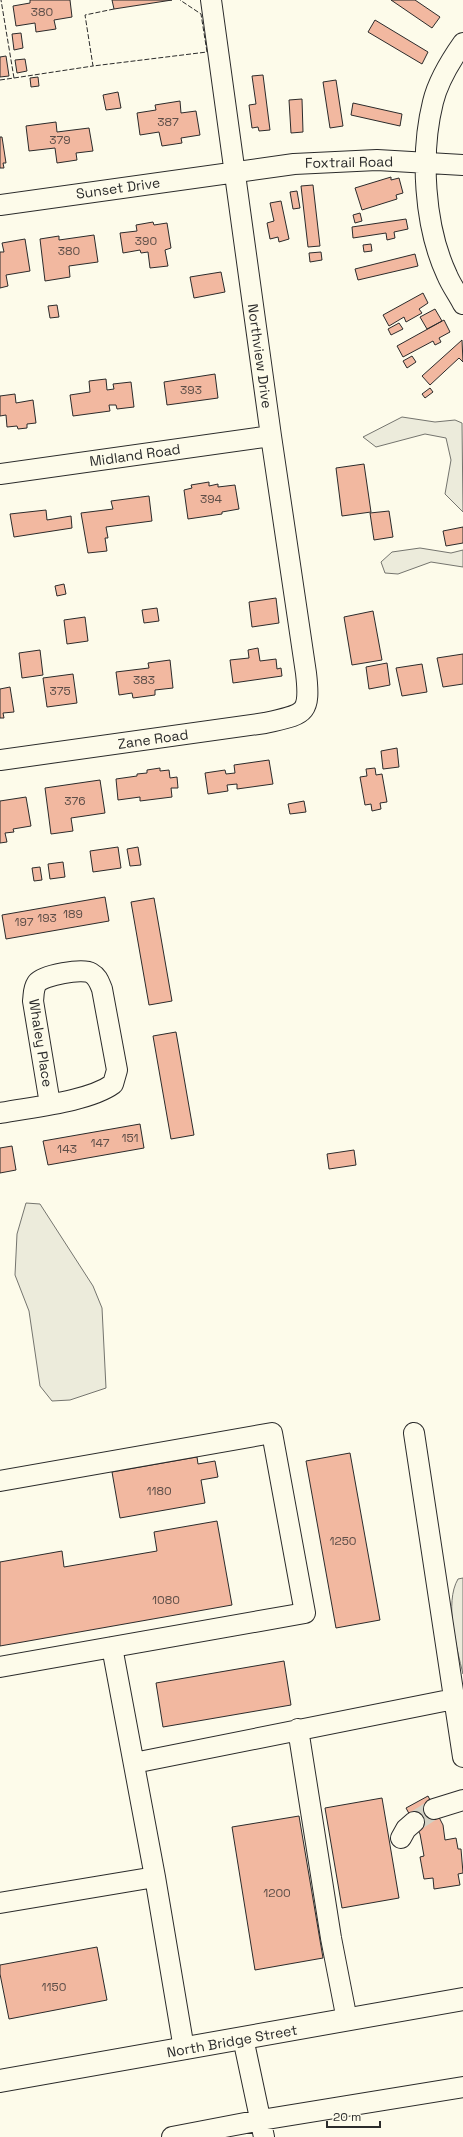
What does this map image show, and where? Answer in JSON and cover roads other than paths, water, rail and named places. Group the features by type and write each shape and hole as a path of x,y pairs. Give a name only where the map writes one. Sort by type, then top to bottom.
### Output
{"main road":[{"name":"North Bridge Street","path":"0,2081 463,1999"}],"street":[{"name":"Northview Drive","path":"212,0 271,436 307,679 308,702 304,710"},
{"path":"463,43 454,55 434,100 428,126 426,162 428,205 436,241 446,274 463,304"},
{"name":"Foxtrail Road","path":"235,171 338,161 426,162 463,165"},
{"name":"Sunset Drive","path":"0,205 235,171"},
{"name":"Midland Road","path":"0,474 271,436"},
{"name":"Zane Road","path":"0,760 265,723 297,715 304,710"},
{"name":"Whaley Place","path":"0,1112 50,1104 106,1090 113,1084 116,1077 116,1070 102,989 97,978 90,972 82,970 49,977 38,981 34,989 33,1001 50,1104"},
{"path":"0,1481 272,1433 305,1613 0,1667"},
{"path":"414,1433 463,1757"},
{"path":"112,1647 155,1877 184,2049"},
{"path":"134,1763 298,1729 454,1700"},
{"path":"298,1729 331,1938 347,2020"},
{"path":"434,1809 463,1800"},
{"path":"400,1838 406,1829 414,1822"},
{"path":"0,1903 155,1877"},
{"path":"243,2038 262,2128"},
{"path":"172,2137 262,2128 463,2087"}],"tunnel":[{"path":"414,1822 434,1809"}]}
